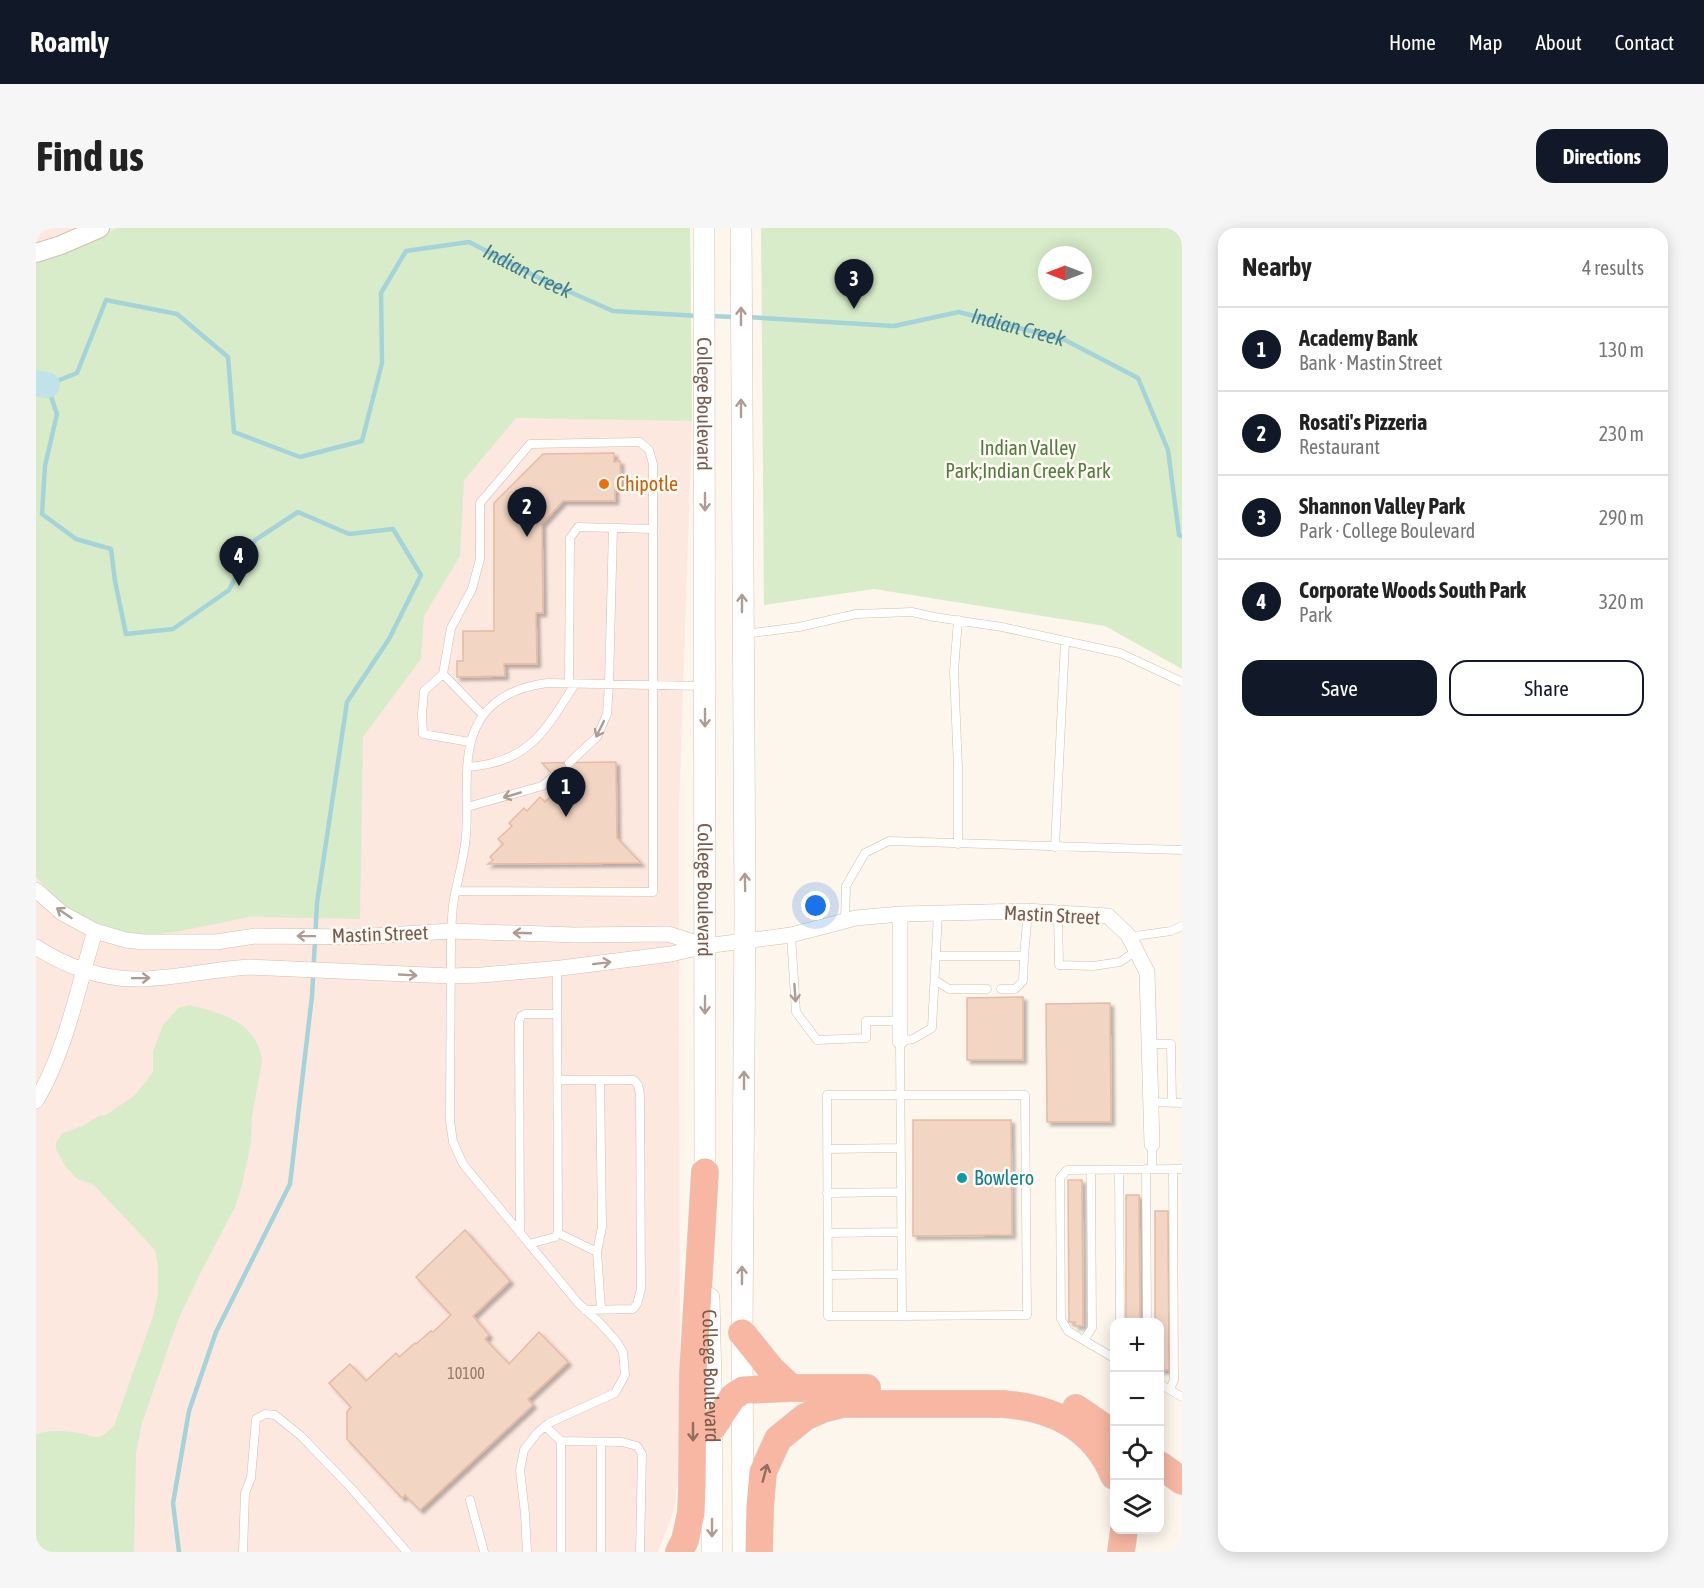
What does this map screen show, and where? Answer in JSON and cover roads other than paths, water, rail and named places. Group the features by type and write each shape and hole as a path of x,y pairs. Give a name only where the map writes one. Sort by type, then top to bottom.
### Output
{"highway":[{"path":"679,1552 685,1540 691,1513 693,1374 705,1172"},
{"path":"742,1333 771,1369 791,1388"},
{"path":"712,1428 732,1398 743,1390 1003,1388 1041,1393 1077,1409 1110,1431"},
{"path":"759,1552 763,1472 778,1439 806,1417 843,1404 1003,1404 1042,1410 1061,1417 1076,1427 1104,1456 1110,1468"},
{"path":"1164,1468 1182,1481"},
{"path":"1121,1552 1123,1534"}],"main road":[{"name":"College Boulevard","path":"704,228 705,1172 712,1428 712,1552"},
{"name":"College Boulevard","path":"741,228 745,941 743,1552"}],"street":[{"path":"36,253 100,228"},
{"name":"Mastin Street","path":"36,890 62,913 95,931 126,940 144,942 216,942 256,936 356,937 451,932 575,935 668,934 705,946"},
{"name":"Mastin Street","path":"36,947 71,966 116,978 172,976 250,967 451,976 557,969 671,954 705,946 791,935 856,918 900,914 1028,911 1108,916 1133,945 1147,972 1152,1144"},
{"path":"900,914 900,1041"},
{"path":"36,1101 47,1083 62,1044 95,931"}],"lane":[{"path":"456,891 653,892 653,464 649,450 640,442 530,444 480,503 480,559 472,589 451,628 444,674 424,691 422,714 423,734 470,742"},
{"path":"468,767 487,766 511,758 530,745 550,724 572,684 570,538 578,527 652,529"},
{"path":"569,763 597,737 607,714 613,528"},
{"path":"742,634 800,627 856,614 912,612 1002,627 1120,653 1182,682"},
{"path":"958,620 954,671 958,844"},
{"path":"1055,847 1065,641"},
{"path":"444,674 483,715"},
{"path":"527,1552 520,1470 524,1450 545,1426 615,1393 625,1375 623,1352 617,1342 585,1310 463,1164 453,1142 450,1121 451,932 465,841 470,742 483,715 493,704 527,686 547,683 705,686"},
{"path":"467,807 542,786 554,776"},
{"path":"845,921 846,886 865,853 889,841 1182,850"},
{"path":"1001,989 1015,989 1023,981 1028,911"},
{"path":"902,1316 900,1041 913,1039 932,1028 938,913"},
{"path":"1058,913 1059,965 1092,966 1120,962 1142,935 1171,931 1182,926"},
{"path":"791,935 796,1012 817,1040 866,1038 866,1021 900,1021"},
{"path":"937,956 1024,956"},
{"path":"529,1244 555,1237 558,1233 557,969"},
{"path":"935,980 949,989 987,989"},
{"path":"520,1233 519,1022 525,1014 556,1014"},
{"path":"1149,1044 1171,1044 1172,1103"},
{"path":"556,1080 634,1080 640,1094 641,1289 637,1304 633,1309 585,1310"},
{"path":"600,1080 602,1227 597,1252 601,1309"},
{"path":"827,1095 1025,1095 1028,1315 828,1316 827,1149 827,1095"},
{"path":"1151,1102 1182,1103"},
{"path":"1147,1318 1149,1169 1152,1144"},
{"path":"827,1149 901,1148"},
{"path":"1170,1389 1174,1380 1173,1169"},
{"path":"1110,1354 1068,1331 1061,1319 1060,1178 1067,1170 1182,1169"},
{"path":"1084,1340 1092,1328 1091,1170"},
{"path":"1119,1170 1120,1318"},
{"path":"827,1193 901,1192"},
{"path":"828,1233 902,1232"},
{"path":"558,1233 597,1252"},
{"path":"828,1275 902,1274"},
{"path":"1164,1386 1182,1397"},
{"path":"243,1552 245,1493 251,1478 254,1427 256,1419 265,1414 275,1415 301,1436 352,1489 407,1552"},
{"path":"545,1426 561,1441 622,1442 637,1446 642,1454 640,1552"},
{"path":"561,1441 561,1552"},
{"path":"601,1442 601,1552"},
{"path":"471,1500 484,1552"}],"waterway":[{"path":"179,1552 173,1503 189,1411 216,1332 290,1184 312,996 317,903 347,702 389,639 421,575 393,529 349,534 298,512 255,540 229,590 173,629 126,634 111,549 76,539 42,514 45,466 57,414 47,385 77,373 106,300 177,314 228,357 234,432 300,457 362,441 382,363 381,293 406,251 469,242 545,281 613,311 699,316"},
{"name":"Indian Creek","path":"746,317 894,326 959,312 1065,340 1138,378 1168,450 1179,535 1182,536"},
{"name":"Indian Creek","path":"710,316 735,317"},
{"name":"Indian Creek","path":"36,383 47,385"}],"place":[{"name":"Shannon Valley Park","path":"854,309"},
{"name":"Chipotle","path":"604,484"},
{"name":"Rosati's Pizzeria","path":"527,537"},
{"name":"Corporate Woods South Park","path":"239,586"},
{"name":"Academy Bank","path":"566,817"},
{"name":"Bowlero","path":"962,1178"}],"park label":[{"name":"Indian Valley Park;Indian Creek Park","path":"1028,460"}]}
